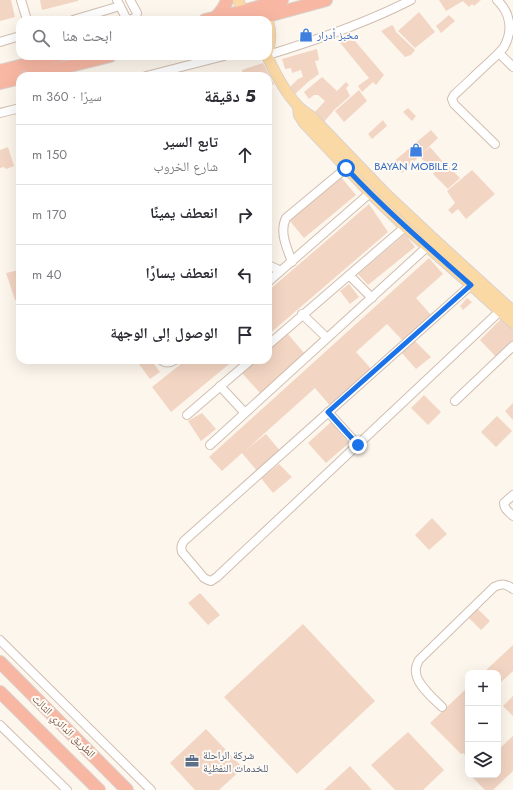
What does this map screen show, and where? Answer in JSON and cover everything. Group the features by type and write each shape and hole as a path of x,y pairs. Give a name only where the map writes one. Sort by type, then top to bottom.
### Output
{"highway":[{"path":"216,16 221,13 227,0"},
{"path":"264,13 282,0"},
{"path":"221,16 243,10 264,13 326,0"},
{"path":"0,71 43,60"},
{"path":"45,72 94,60"},
{"path":"0,83 16,79"},
{"name":"الطريق الدائري الثالث","path":"0,662 127,790"},
{"name":"الطريق الدائري الثالث","path":"0,692 99,790"}],"main road":[{"path":"270,60 280,81 291,98 298,106 312,117 383,199 405,227 513,323"},
{"path":"298,106 304,123 370,193 383,199 435,240 513,311"}],"street":[{"path":"21,0 26,16"},
{"path":"130,0 137,13 136,16"},
{"path":"272,54 346,29 411,0"},
{"path":"495,144 454,104 452,99 454,95 498,53 507,42 511,29 509,16 497,0"},
{"path":"84,16 118,3 126,16"},
{"path":"0,42 16,37"},
{"path":"498,53 513,67"},
{"path":"162,72 208,60"},
{"path":"0,113 16,109"},
{"path":"292,262 283,234 283,223 286,218 346,168"},
{"path":"272,278 370,193"},
{"path":"272,341 405,227"},
{"path":"210,445 427,247"},
{"path":"272,266 280,271"},
{"path":"349,275 372,298"},
{"path":"471,285 182,544 182,552 204,578 211,581 217,577 500,311"},
{"path":"302,314 327,338"},
{"path":"455,401 513,346"},
{"path":"187,415 245,364"},
{"path":"220,386 245,413"},
{"path":"328,412 358,445"},
{"path":"513,495 504,503 504,507 513,516"},
{"path":"442,707 418,681 416,667 419,660 494,587 499,584 504,584 513,589"},
{"path":"0,640 151,790"},
{"path":"1,728 65,789"}],"building":[{"path":"0,0 11,0 15,17 0,21"},
{"path":"40,0 78,0 78,1 42,10"},
{"path":"439,0 481,0 474,6 472,4 469,7 463,1 446,11"},
{"path":"419,12 435,32 415,48 398,31"},
{"path":"449,15 455,21 441,33 436,26"},
{"path":"392,25 396,32 415,50 411,55 405,57 381,31"},
{"path":"349,34 384,75 376,85 373,82 362,92 358,86 369,78 337,39"},
{"path":"317,49 319,60 315,61 319,74 294,95 289,88 298,79 303,77 301,70 292,73 291,68 285,69 282,59"},
{"path":"263,63 268,72 242,72 242,70"},
{"path":"322,77 337,91 346,82 349,85 346,88 350,96 334,110 324,122 314,113 325,101 318,95 314,95 309,99 304,92"},
{"path":"359,90 367,101 344,122 335,111"},
{"path":"408,108 416,116 412,121 403,112"},
{"path":"383,120 387,126 372,139 368,134"},
{"name":"BAYAN MOBILE 2","path":"431,130 438,138 402,173 392,163"},
{"path":"8,147 14,166 6,169 4,167 0,168 0,150"},
{"path":"430,147 444,163 435,172 419,156"},
{"path":"445,163 460,178 448,189 433,174"},
{"path":"472,170 495,194 466,219 458,209 452,214 448,210 455,203 447,191"},
{"path":"340,176 356,195 304,238 289,220"},
{"path":"369,204 388,232 272,332 272,288"},
{"path":"405,234 415,247 368,285 358,274"},
{"path":"429,258 443,274 416,298 431,315 403,341 387,324 356,352 373,371 332,408 315,388 247,449 266,434 281,452 257,471 242,453 222,471 209,457"},
{"path":"16,271 15,300 6,273"},
{"path":"349,284 359,297 350,304 340,291"},
{"path":"467,298 472,302 463,310 460,306"},
{"path":"502,318 513,329 513,343 498,359 480,340"},
{"path":"287,333 305,354 260,393 241,372 250,364 272,364 272,346"},
{"path":"414,340 431,357 416,369 401,352"},
{"path":"139,364 154,364 160,372 150,379"},
{"path":"181,364 229,364 171,412 152,387"},
{"path":"424,395 441,412 428,425 411,408"},
{"path":"513,403 513,420 505,411"},
{"path":"202,413 216,429 201,441 188,421"},
{"path":"497,416 512,431 496,447 481,432"},
{"path":"331,422 349,443 326,463 308,443"},
{"path":"279,464 292,477 273,493 261,478"},
{"path":"432,518 447,534 429,550 415,535"},
{"path":"200,593 220,615 208,625 188,603"},
{"path":"477,608 490,621 481,630 468,617"},
{"path":"303,624 375,701 297,774 224,697"},
{"path":"513,645 513,671 501,682 501,670 486,670"},
{"path":"465,690 465,755 463,753 461,754 430,723"},
{"path":"513,696 513,716 503,706"},
{"path":"206,729 243,768 219,790 195,790 170,763"},
{"path":"408,732 444,770 423,790 395,790 371,765"},
{"path":"513,736 513,771 493,790 485,790 473,778 501,778 501,747"},
{"path":"350,766 372,790 324,790"}],"place":[{"name":"مخبز أدرار","path":"306,35"},
{"name":"BAYAN MOBILE 2","path":"416,150"},
{"name":"شركة الراحلة للخدمات النفظية","path":"192,761"}],"route":[{"path":"346,168 405,227 471,285 328,412 358,445"}]}
